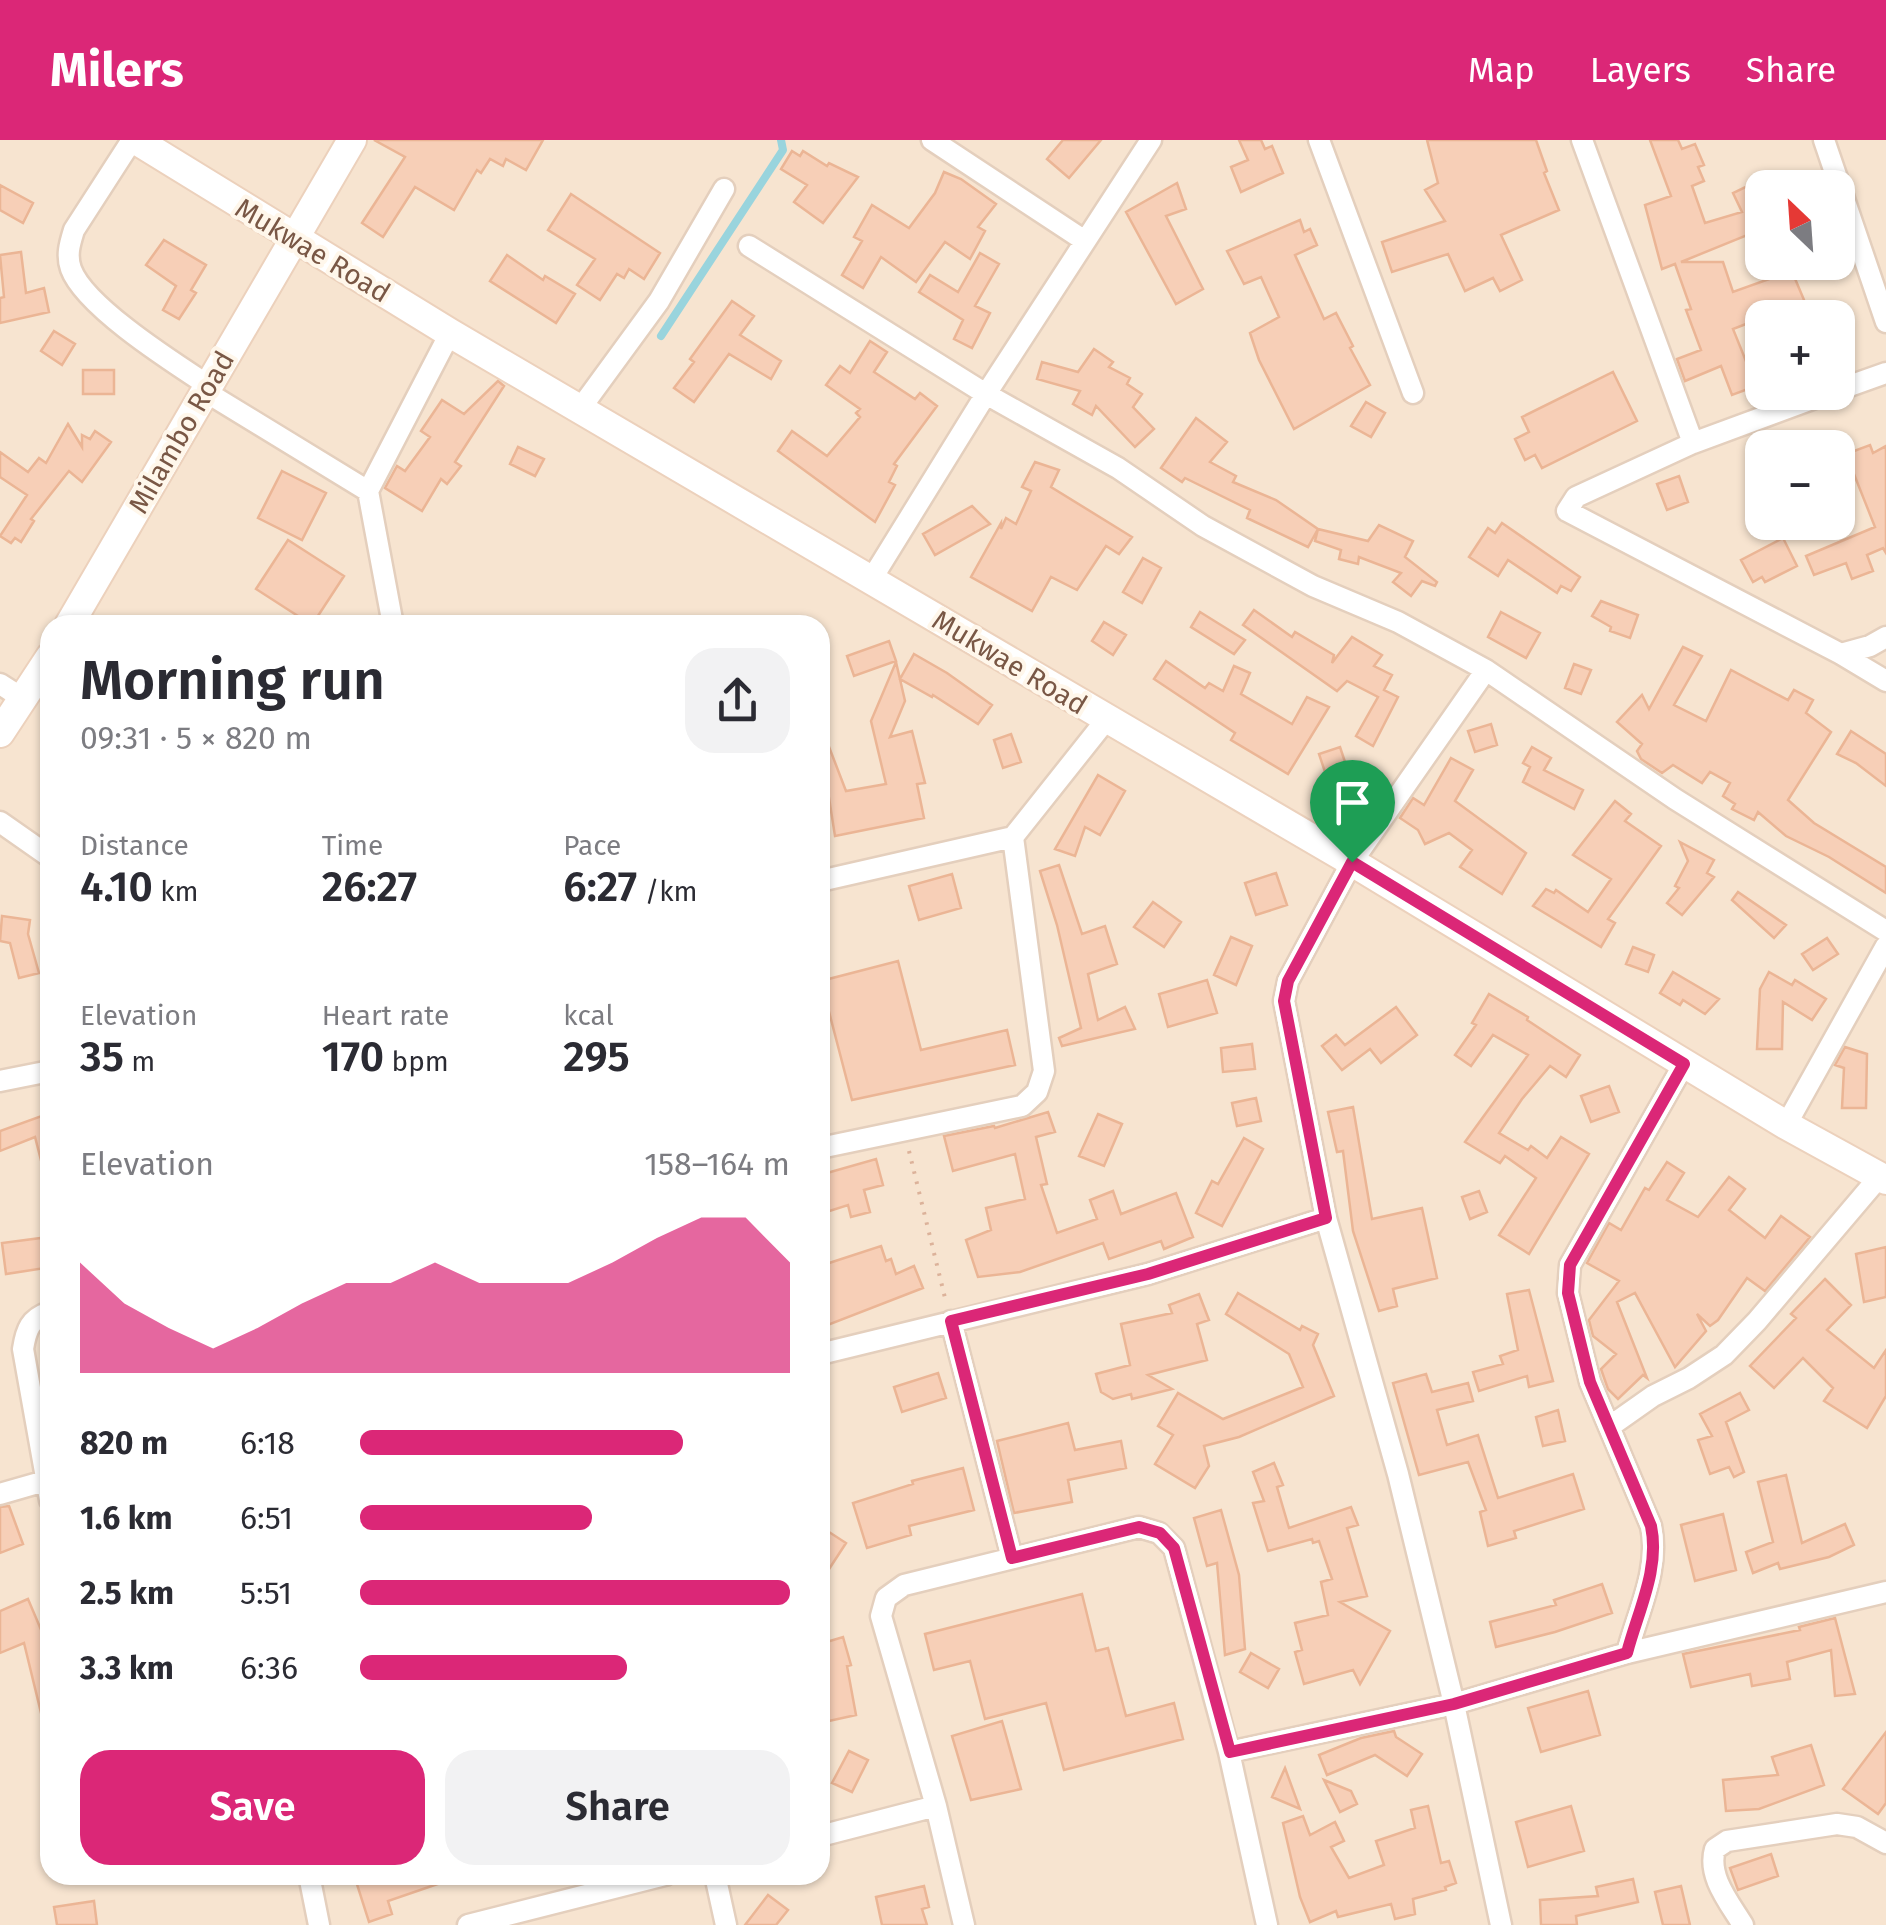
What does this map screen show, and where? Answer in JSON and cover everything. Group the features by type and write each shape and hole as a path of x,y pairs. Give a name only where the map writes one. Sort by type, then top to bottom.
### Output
{"street":[{"name":"Mukwae Road","path":"134,140 450,333 1883,1178"},
{"path":"134,140 74,230 68,246 69,264 78,283 148,347 368,491"},
{"name":"Milambo Road","path":"75,615 352,140"},
{"path":"932,140 1086,241"},
{"path":"871,580 1151,140"},
{"path":"1319,140 1413,393"},
{"path":"1582,140 1693,443"},
{"path":"1824,140 1886,322"},
{"path":"580,409 659,301 724,189"},
{"path":"749,246 986,394 1118,468 1203,526 1314,586 1398,622 1486,670 1675,799 1886,931"},
{"path":"391,615 368,491 450,333"},
{"path":"1855,384 1886,373"},
{"path":"1782,410 1693,443 1576,496 1566,511 1886,681"},
{"path":"1841,654 1886,637"},
{"path":"1486,670 1352,862 1288,981 1284,1001 1326,1218 1398,1474 1454,1704 1501,1925"},
{"path":"0,733 40,674"},
{"path":"0,684 25,700"},
{"path":"830,878 1013,838 1106,720"},
{"path":"0,822 40,850"},
{"path":"830,1146 1022,1106 1037,1092 1044,1071 1013,838"},
{"path":"1786,1124 1886,946"},
{"path":"1627,1653 1654,1564 1655,1546 1651,1526 1590,1382 1568,1293 1570,1265 1684,1064"},
{"path":"0,1081 40,1074"},
{"path":"1609,1427 1724,1355 1883,1178"},
{"path":"830,1351 1148,1274 1326,1218"},
{"path":"40,1315 27,1328 22,1348 40,1451"},
{"path":"951,1321 1012,1558"},
{"path":"0,1494 40,1491"},
{"path":"964,1925 936,1806 881,1616 886,1598 904,1585 1139,1527 1160,1533 1174,1548 1230,1752 1267,1925"},
{"path":"1230,1752 1454,1704 1627,1653 1886,1592"},
{"path":"830,1833 936,1806"},
{"path":"1742,1925 1717,1880 1712,1860 1716,1849 1727,1842 1837,1824 1857,1828 1886,1843"},
{"path":"310,1885 319,1925"},
{"path":"468,1925 626,1885"},
{"path":"717,1885 726,1925"}],"path":[{"path":"905,1131 951,1321"}],"shaded area":[{"path":"0,140 1886,140 1886,1925 0,1925"}],"building":[{"path":"374,140 543,140 526,170 506,159 503,166 490,159 481,173 477,170 454,210 415,187 383,237 362,223 405,157"},
{"path":"1063,140 1101,140 1069,178 1047,159"},
{"path":"1239,140 1261,140 1265,149 1272,146 1283,173 1241,192 1231,167 1248,160"},
{"path":"1427,140 1536,140 1559,210 1501,235 1522,280 1500,291 1493,278 1465,291 1448,254 1392,272 1382,242 1445,221 1425,190 1438,183"},
{"path":"1650,140 1678,140 1682,149 1695,144 1704,165 1698,167 1704,181 1692,186 1705,223 1742,212 1733,193 1745,187 1745,236 1681,262 1723,262 1733,292 1766,280 1796,280 1804,300 1745,300 1745,324 1733,329 1745,359 1745,390 1732,395 1721,366 1685,381 1677,359 1701,350 1675,264 1662,269 1645,205 1671,196"},
{"path":"792,151 800,156 803,151 827,166 829,163 858,177 823,223 794,202 807,185 781,169"},
{"path":"944,172 996,204 978,227 985,231 970,259 945,242 916,282 881,257 863,288 842,275 862,241 854,237 872,205 909,228 935,193"},
{"path":"1177,183 1186,209 1166,216 1203,289 1176,304 1126,212"},
{"path":"0,185 33,203 23,223 0,210"},
{"path":"571,194 660,253 644,279 629,269 624,278 617,274 600,300 577,285 595,259 548,230"},
{"path":"1300,220 1304,232 1310,229 1317,245 1295,255 1324,319 1336,313 1370,385 1294,429 1259,360 1250,333 1279,317 1261,277 1244,284 1227,251"},
{"path":"164,240 206,265 191,290 196,293 179,319 163,310 176,286 146,265"},
{"path":"21,252 26,293 44,288 49,312 0,323 0,298 4,297 0,255"},
{"path":"980,253 999,264 975,306 990,313 972,348 954,339 963,320 919,292 930,275 958,292"},
{"path":"507,255 543,280 545,276 575,294 556,323 490,281"},
{"path":"732,301 754,316 740,335 781,361 771,379 729,354 694,402 674,388"},
{"path":"54,331 75,344 62,365 41,351"},
{"path":"870,341 887,352 874,372 915,399 920,393 937,406 894,464 897,466 889,482 895,485 875,522 778,451 792,431 827,456 860,417 856,413 860,409 826,385 840,366 850,373"},
{"path":"1094,349 1113,362 1109,367 1130,378 1127,384 1142,394 1133,407 1154,429 1135,447 1096,406 1092,415 1073,404 1080,391 1037,379 1042,362 1078,372"},
{"path":"83,370 114,370 114,394 83,394"},
{"path":"1613,372 1637,421 1542,468 1535,455 1525,460 1515,439 1529,432 1522,417"},
{"path":"498,381 504,386 455,462 461,466 447,484 441,479 422,511 385,488 397,466 405,471 430,437 421,431 442,400 464,414"},
{"path":"1366,402 1385,413 1371,437 1351,426"},
{"path":"1196,418 1227,442 1210,462 1236,476 1233,482 1276,500 1318,529 1308,547 1247,518 1250,510 1185,478 1182,482 1161,468"},
{"path":"68,424 82,447 82,435 90,439 95,431 111,442 82,482 69,471 31,519 34,521 21,542 15,538 11,543 0,536 27,495 0,477 0,452 28,472 39,458 46,463"},
{"path":"1870,445 1873,453 1886,446 1886,553 1883,548 1867,555 1873,571 1852,579 1846,563 1814,575 1806,556 1844,540 1855,540 1855,535 1875,527 1855,477 1855,451"},
{"path":"518,447 544,459 535,476 510,464"},
{"path":"1035,462 1059,470 1051,487 1132,537 1119,554 1106,546 1077,590 1051,577 1032,611 971,577 1001,523 1001,529 1006,518 1016,524 1031,491 1022,487"},
{"path":"282,471 326,493 302,540 258,518"},
{"path":"1679,476 1688,502 1667,510 1657,484"},
{"path":"972,506 990,524 935,555 923,534"},
{"path":"1502,523 1580,577 1571,591 1561,586 1557,593 1508,560 1498,576 1469,557 1488,528 1495,533"},
{"path":"1379,525 1413,541 1405,557 1437,582 1435,586 1422,581 1411,596 1393,582 1401,573 1359,557 1358,564 1339,559 1341,550 1315,541 1318,529 1368,541"},
{"path":"288,540 344,576 319,615 296,615 256,589"},
{"path":"1784,540 1797,566 1765,582 1762,577 1753,582 1741,560"},
{"path":"1143,558 1161,568 1142,603 1123,592"},
{"path":"1601,601 1638,615 1630,638 1610,631 1611,627 1592,616"},
{"path":"1254,610 1292,637 1295,632 1334,655 1332,663 1352,637 1382,655 1374,666 1392,675 1384,690 1398,697 1373,746 1356,736 1378,697 1347,681 1337,691 1243,625"},
{"path":"1200,612 1245,640 1234,654 1191,627"},
{"path":"1501,612 1540,633 1526,658 1488,637"},
{"path":"1104,622 1126,635 1113,655 1092,641"},
{"path":"889,641 896,661 854,676 847,656"},
{"path":"1683,647 1702,656 1674,705 1706,721 1731,670 1788,700 1794,690 1813,700 1806,713 1831,732 1788,800 1814,823 1886,867 1886,893 1829,857 1786,836 1758,812 1754,820 1732,809 1735,804 1723,796 1730,783 1710,772 1702,783 1673,765 1662,773 1641,759 1637,751 1642,744 1617,722 1642,695 1649,709"},
{"path":"914,654 992,705 978,724 900,679"},
{"path":"1166,661 1205,688 1209,683 1223,691 1234,666 1250,673 1241,694 1292,724 1307,697 1329,707 1288,774 1231,740 1235,733 1154,679"},
{"path":"896,662 905,701 890,737 912,731 925,783 917,784 924,818 835,836 830,804 830,749 846,791 886,784 871,721"},
{"path":"1574,664 1591,670 1581,694 1565,688"},
{"path":"1491,724 1497,745 1475,752 1468,731"},
{"path":"1851,731 1886,754 1886,786 1837,754"},
{"path":"1011,734 1021,762 1003,768 994,740"},
{"path":"1340,747 1354,789 1333,796 1319,754"},
{"path":"1532,747 1551,758 1544,770 1583,790 1574,809 1523,782 1530,767 1523,763"},
{"path":"1451,758 1473,770 1455,801 1526,853 1502,894 1460,867 1472,850 1449,833 1425,844 1418,830 1400,818 1413,798 1424,805"},
{"path":"1098,775 1125,791 1100,835 1085,827 1075,856 1055,849"},
{"path":"1615,801 1631,814 1625,821 1661,846 1608,919 1615,923 1601,947 1533,906 1546,889 1554,893 1556,890 1588,912 1611,879 1573,855"},
{"path":"1680,842 1714,860 1707,873 1714,877 1682,915 1667,903 1679,888 1675,886 1688,861"},
{"path":"1059,865 1082,934 1105,926 1117,964 1088,974 1098,1020 1125,1007 1135,1029 1062,1046 1059,1038 1081,1028 1040,871"},
{"path":"1276,873 1287,905 1256,915 1245,883"},
{"path":"952,874 961,908 919,920 909,886"},
{"path":"1738,892 1786,925 1774,938 1732,900"},
{"path":"1153,902 1181,922 1164,947 1134,927"},
{"path":"2,916 30,920 28,934 39,973 19,978 10,943 0,941"},
{"path":"1231,937 1252,946 1236,985 1214,975"},
{"path":"1827,938 1838,954 1813,970 1802,954"},
{"path":"1633,947 1654,955 1648,972 1626,964"},
{"path":"898,961 921,1050 1007,1030 1015,1065 852,1100 830,1016 830,979"},
{"path":"1673,972 1719,999 1705,1014 1683,1000 1680,1005 1660,993"},
{"path":"1769,972 1792,985 1795,980 1826,999 1812,1020 1783,1002 1782,1049 1757,1049 1760,989"},
{"path":"1207,980 1217,1013 1168,1027 1159,994"},
{"path":"1489,994 1580,1055 1566,1077 1550,1066 1499,1133 1528,1150 1531,1146 1547,1158 1561,1137 1589,1154 1529,1254 1499,1235 1536,1178 1505,1156 1500,1163 1465,1142 1528,1055 1493,1035 1471,1066 1455,1055 1476,1025 1472,1023"},
{"path":"1396,1007 1417,1035 1381,1063 1370,1049 1342,1070 1322,1046 1336,1035 1345,1045"},
{"path":"1252,1044 1255,1069 1223,1072 1221,1048"},
{"path":"1845,1047 1867,1054 1866,1108 1842,1108 1844,1068 1835,1065"},
{"path":"1609,1086 1619,1112 1591,1122 1581,1096"},
{"path":"1256,1098 1261,1121 1237,1126 1232,1103"},
{"path":"1353,1107 1372,1219 1422,1208 1437,1278 1393,1289 1397,1306 1379,1311 1353,1231 1343,1151 1337,1152 1328,1112"},
{"path":"1048,1112 1055,1132 1036,1137 1047,1184 1041,1185 1057,1233 1097,1219 1090,1200 1113,1191 1121,1214 1176,1193 1193,1237 1164,1249 1161,1241 1109,1259 1103,1243 1020,1272 978,1277 966,1240 991,1230 986,1208 1025,1199 1015,1154 953,1171 944,1136 995,1128"},
{"path":"1098,1114 1122,1124 1104,1166 1079,1156"},
{"path":"40,1117 40,1156 35,1137 0,1151 0,1131"},
{"path":"1244,1138 1263,1149 1222,1226 1196,1213 1212,1181 1218,1184"},
{"path":"876,1159 883,1185 864,1190 870,1212 851,1217 848,1205 830,1211 830,1172"},
{"path":"1667,1162 1684,1173 1667,1200 1698,1217 1729,1177 1745,1189 1729,1210 1765,1238 1781,1216 1810,1237 1765,1291 1747,1278 1710,1326 1697,1314 1706,1331 1675,1367 1635,1293 1617,1302 1647,1378 1643,1375 1618,1399 1608,1389 1601,1369 1616,1354 1593,1336 1589,1320 1619,1281 1587,1263 1609,1223 1621,1230 1645,1188 1649,1190"},
{"path":"1479,1191 1487,1212 1470,1219 1462,1197"},
{"path":"40,1238 40,1269 6,1274 2,1243"},
{"path":"881,1246 896,1274 914,1266 923,1288 830,1324 830,1263"},
{"path":"1886,1247 1886,1297 1864,1302 1856,1254"},
{"path":"1825,1279 1851,1305 1827,1330 1874,1368 1886,1350 1886,1396 1867,1428 1824,1401 1833,1388 1803,1358 1774,1388 1750,1366 1796,1318 1791,1314"},
{"path":"1529,1290 1553,1381 1529,1387 1527,1376 1479,1391 1473,1372 1503,1364 1500,1356 1518,1350 1507,1294"},
{"path":"1238,1293 1300,1330 1302,1326 1318,1334 1313,1345 1334,1396 1239,1437 1204,1446 1209,1466 1195,1488 1155,1464 1173,1435 1158,1426 1178,1393 1223,1419 1303,1387 1289,1354 1226,1314"},
{"path":"1199,1294 1209,1320 1197,1324 1207,1360 1148,1375 1172,1389 1132,1399 1131,1394 1113,1399 1101,1392 1096,1374 1130,1365 1121,1324 1172,1313 1169,1305"},
{"path":"938,1373 946,1398 902,1412 894,1387"},
{"path":"1426,1374 1432,1392 1468,1383 1473,1401 1437,1410 1447,1445 1478,1435 1498,1498 1573,1474 1584,1509 1514,1531 1516,1538 1488,1546 1480,1512 1486,1510 1468,1462 1419,1475 1393,1383"},
{"path":"1740,1393 1749,1410 1726,1422 1744,1472 1734,1477 1729,1467 1710,1474 1698,1440 1712,1436 1700,1414"},
{"path":"1558,1410 1565,1441 1543,1446 1536,1417"},
{"path":"1068,1423 1075,1450 1121,1441 1126,1468 1068,1480 1072,1502 1014,1513 997,1441"},
{"path":"1274,1463 1283,1485 1277,1487 1289,1528 1351,1507 1358,1525 1347,1528 1367,1596 1340,1602 1390,1631 1360,1684 1353,1670 1304,1684 1295,1652 1302,1650 1295,1623 1328,1615 1321,1582 1332,1579 1319,1541 1313,1543 1312,1539 1268,1551 1253,1503 1264,1501 1253,1472"},
{"path":"963,1468 974,1510 909,1526 911,1535 867,1548 853,1503 913,1484 912,1481"},
{"path":"1786,1475 1802,1543 1845,1524 1854,1545 1829,1557 1780,1569 1778,1563 1753,1573 1746,1552 1773,1542 1758,1482"},
{"path":"9,1506 23,1544 0,1553 0,1507"},
{"path":"1221,1510 1239,1575 1245,1649 1225,1655 1217,1563 1207,1566 1194,1518"},
{"path":"1723,1514 1736,1570 1695,1581 1681,1525"},
{"path":"830,1533 846,1543 830,1568"},
{"path":"1602,1584 1612,1613 1496,1647 1490,1622 1556,1605 1554,1600"},
{"path":"1082,1594 1096,1651 1108,1648 1126,1716 1174,1703 1183,1739 1064,1770 1046,1703 985,1719 970,1661 934,1670 925,1634"},
{"path":"28,1599 40,1627 40,1709 24,1643 0,1653 0,1611"},
{"path":"1835,1618 1855,1694 1835,1696 1831,1650 1787,1662 1790,1679 1752,1686 1750,1674 1691,1687 1683,1654 1800,1630 1799,1627"},
{"path":"843,1637 851,1665 847,1666 856,1715 830,1721 830,1641"},
{"path":"1251,1653 1279,1669 1268,1688 1240,1672"},
{"path":"1588,1691 1600,1735 1541,1752 1528,1708"},
{"path":"1002,1721 1021,1789 971,1800 952,1736"},
{"path":"1394,1731 1396,1737 1422,1754 1407,1776 1375,1755 1327,1775 1319,1755 1361,1738"},
{"path":"1886,1732 1886,1803 1878,1814 1843,1789"},
{"path":"1811,1745 1824,1785 1759,1809 1726,1811 1723,1780 1778,1775 1772,1757"},
{"path":"849,1751 868,1760 852,1792 832,1783"},
{"path":"1285,1768 1300,1809 1272,1797"},
{"path":"1324,1780 1351,1791 1357,1804 1340,1812"},
{"path":"1428,1806 1441,1863 1449,1861 1456,1883 1445,1887 1446,1890 1413,1899 1415,1914 1395,1919 1391,1904 1338,1917 1336,1911 1310,1922 1300,1897 1283,1823 1303,1816 1310,1835 1335,1822 1344,1841 1331,1847 1349,1878 1384,1865 1376,1841 1415,1828 1411,1810"},
{"path":"1571,1806 1584,1851 1528,1867 1516,1822"},
{"path":"1771,1854 1778,1876 1738,1890 1730,1868"},
{"path":"1633,1879 1638,1902 1576,1916 1577,1925 1541,1925 1540,1900 1598,1896 1596,1887"},
{"path":"357,1885 435,1885 388,1901 392,1914 369,1922"},
{"path":"924,1886 929,1907 922,1909 927,1925 882,1925 876,1897"},
{"path":"1681,1886 1690,1925 1663,1925 1655,1892"},
{"path":"768,1895 788,1910 776,1925 745,1925"},
{"path":"94,1901 97,1925 57,1925 54,1907"}],"waterway":[{"path":"661,336 783,150 781,140"}],"route":[{"path":"1352,862 1684,1064 1570,1265 1568,1278 1568,1293 1590,1382 1651,1526 1654,1564 1627,1653 1454,1704 1230,1752 1174,1548 1160,1533 1139,1527 1012,1558 951,1321 1148,1274 1326,1218 1284,1001 1288,981 1352,862"}]}
